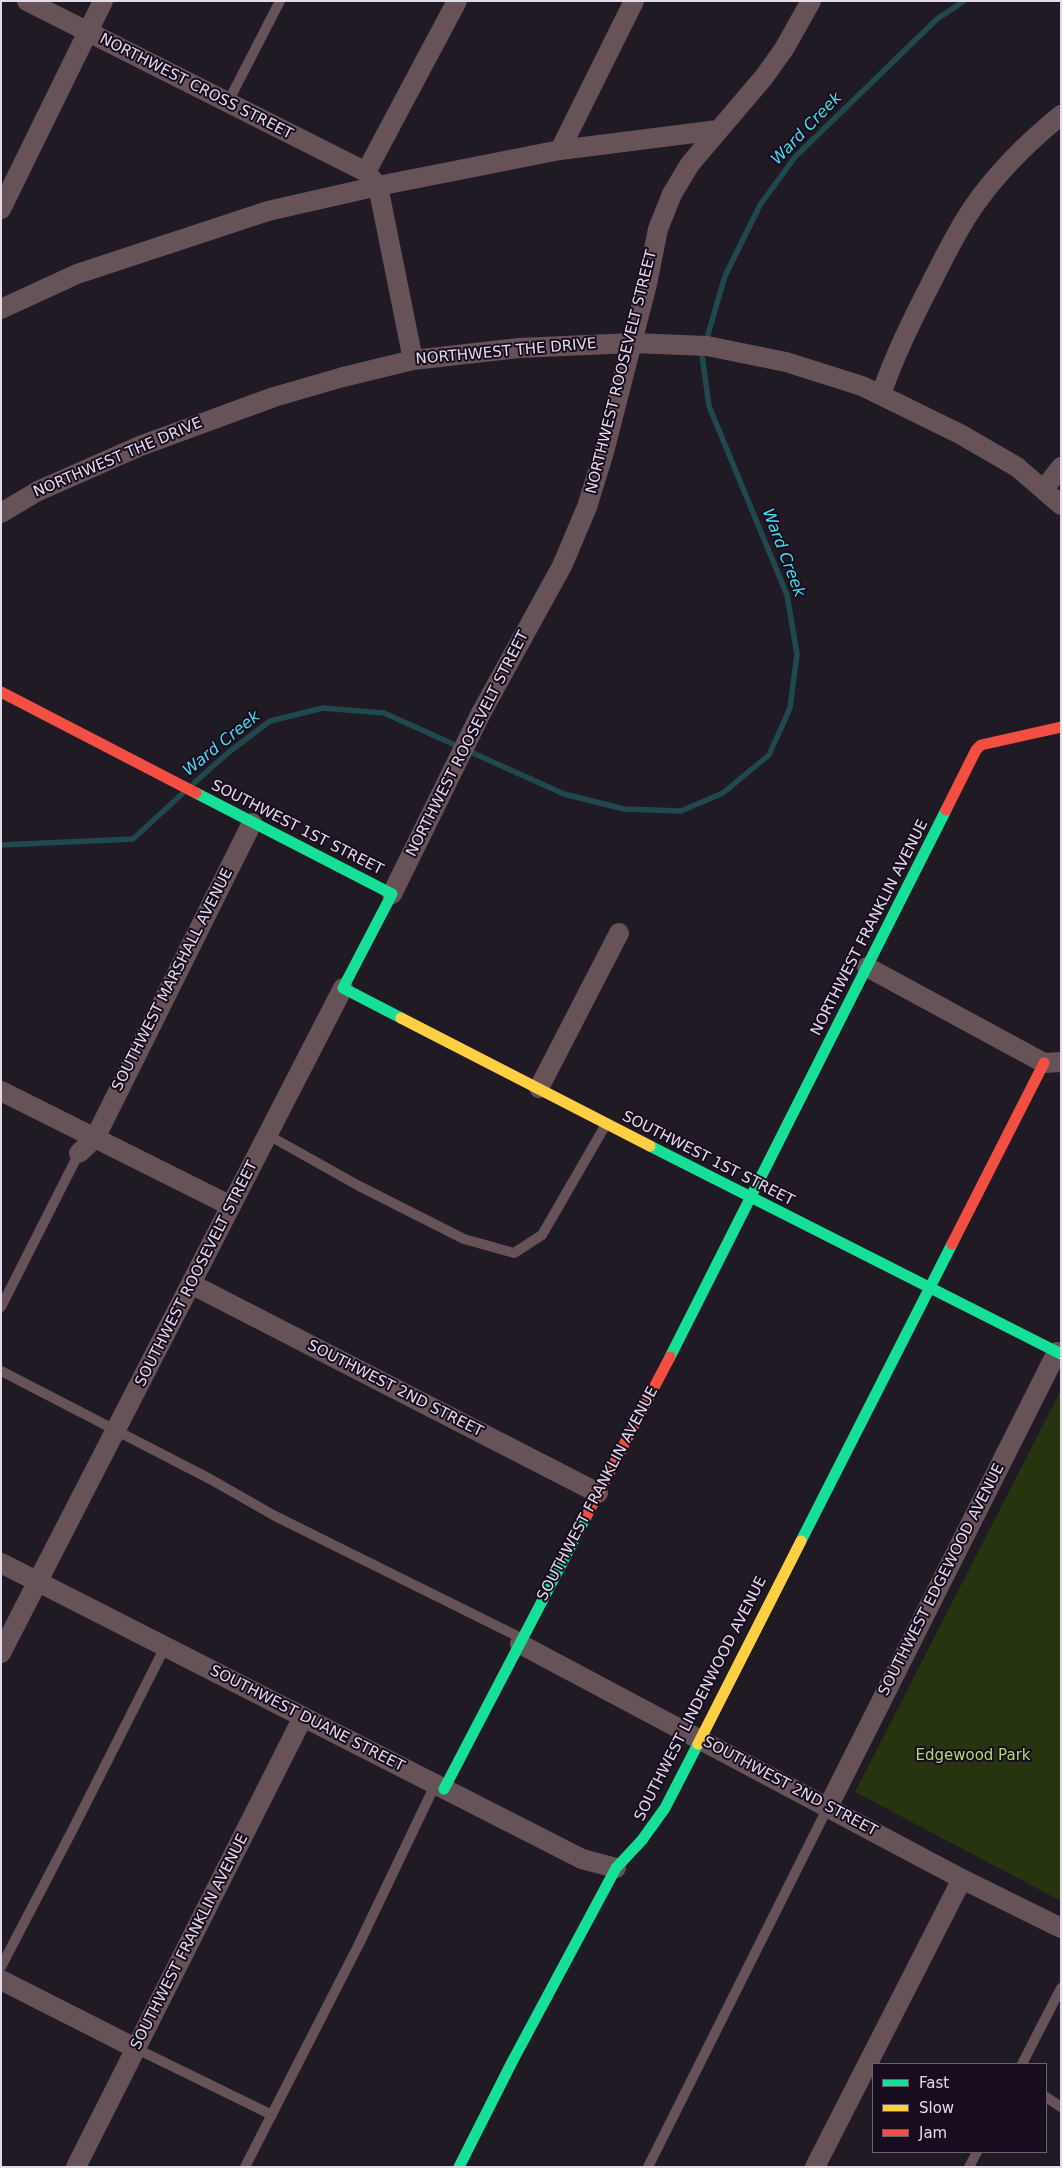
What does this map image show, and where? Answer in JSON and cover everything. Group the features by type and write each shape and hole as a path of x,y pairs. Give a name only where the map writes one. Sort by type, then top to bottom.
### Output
{"street":[{"name":"NORTHWEST CROSS STREET","path":"27,1 228,102 372,179"},
{"path":"1,209 104,1"},
{"path":"413,360 372,179 457,1"},
{"path":"560,150 634,1"},
{"name":"NORTHWEST ROOSEVELT STREET","path":"392,894 481,713 562,566 587,506 604,452 632,343 658,229 672,194 690,164 784,49 810,1"},
{"path":"881,395 889,370 908,328 973,207 1019,152 1061,114"},
{"path":"1,309 77,274 372,179 560,150 718,130"},
{"name":"NORTHWEST THE DRIVE","path":"1,513 38,492 140,446 206,420 274,397 413,360 518,348 632,343 706,346 751,354 821,372 881,395 977,443 1017,467 1061,504"},
{"path":"1044,489 1061,467"},
{"name":"SOUTHWEST 1ST STREET","path":"1,692 392,894"},
{"name":"NORTHWEST FRANKLIN AVENUE","path":"750,1198 976,750 982,745 1061,727"},
{"name":"SOUTHWEST MARSHALL AVENUE","path":"95,1138 252,823"},
{"name":"SOUTHWEST ROOSEVELT STREET","path":"1,1653 392,894"},
{"path":"539,1088 620,932"},
{"path":"867,967 1053,1062"},
{"name":"SOUTHWEST 1ST STREET","path":"343,988 750,1198 1059,1353"},
{"name":"SOUTHWEST LINDENWOOD AVENUE","path":"459,2167 512,2062 616,1868 625,1861 647,1835 665,1808 930,1288 1053,1062"},
{"path":"1,1091 231,1206"},
{"path":"79,1152 95,1138"},
{"name":"SOUTHWEST FRANKLIN AVENUE","path":"440,1787 521,1641 750,1198"},
{"name":"SOUTHWEST 2ND STREET","path":"191,1284 598,1493"},
{"name":"SOUTHWEST EDGEWOOD AVENUE","path":"828,1807 1059,1353"},
{"name":"SOUTHWEST DUANE STREET","path":"1,1563 582,1860 616,1868"},
{"name":"SOUTHWEST 2ND STREET","path":"521,1641 699,1739 1061,1928"},
{"name":"SOUTHWEST FRANKLIN AVENUE","path":"76,2167 303,1717"},
{"path":"817,2166 962,1878"},
{"path":"1,1980 136,2049"}],"lane":[{"path":"228,102 280,1"},
{"path":"268,1135 358,1186 464,1239 514,1254 542,1236 607,1123"},
{"path":"1,1307 79,1152"},
{"path":"1,1371 116,1429 275,1516 521,1641"},
{"path":"1,1967 74,1828 165,1647"},
{"path":"245,2167 440,1787"},
{"path":"648,2167 828,1807"},
{"path":"1023,2063 1061,1988"},
{"path":"136,2049 272,2115"},
{"path":"1047,2098 1061,2107"},
{"path":"969,2167 976,2153"}],"green space":[{"name":"Edgewood Park","path":"1061,1390 1061,1901 855,1792"}],"waterway":[{"name":"Ward Creek","path":"194,783 229,752 270,721 323,708 384,713 564,794 624,809 681,811 723,793 769,755 790,708 797,654 787,595 709,406 702,355 725,276 760,205 795,157 937,19 964,1"},
{"name":"Ward Creek","path":"1,845 133,839 182,794"}],"traffic: fast":[{"path":"196,793 392,894 343,988 401,1018"},
{"path":"670,1357 946,810"},
{"path":"650,1146 1061,1354"},
{"path":"801,1541 952,1244"},
{"path":"444,1789 587,1515"},
{"path":"459,2167 512,2062 616,1868 642,1840 665,1808 698,1744"}],"traffic: slow":[{"path":"401,1018 650,1146"},
{"path":"698,1744 801,1541"}],"traffic: jam":[{"path":"1,692 196,793"},
{"path":"946,810 976,750 981,745 1061,727"},
{"path":"952,1244 1044,1063"},
{"path":"587,1515 670,1357"}]}
